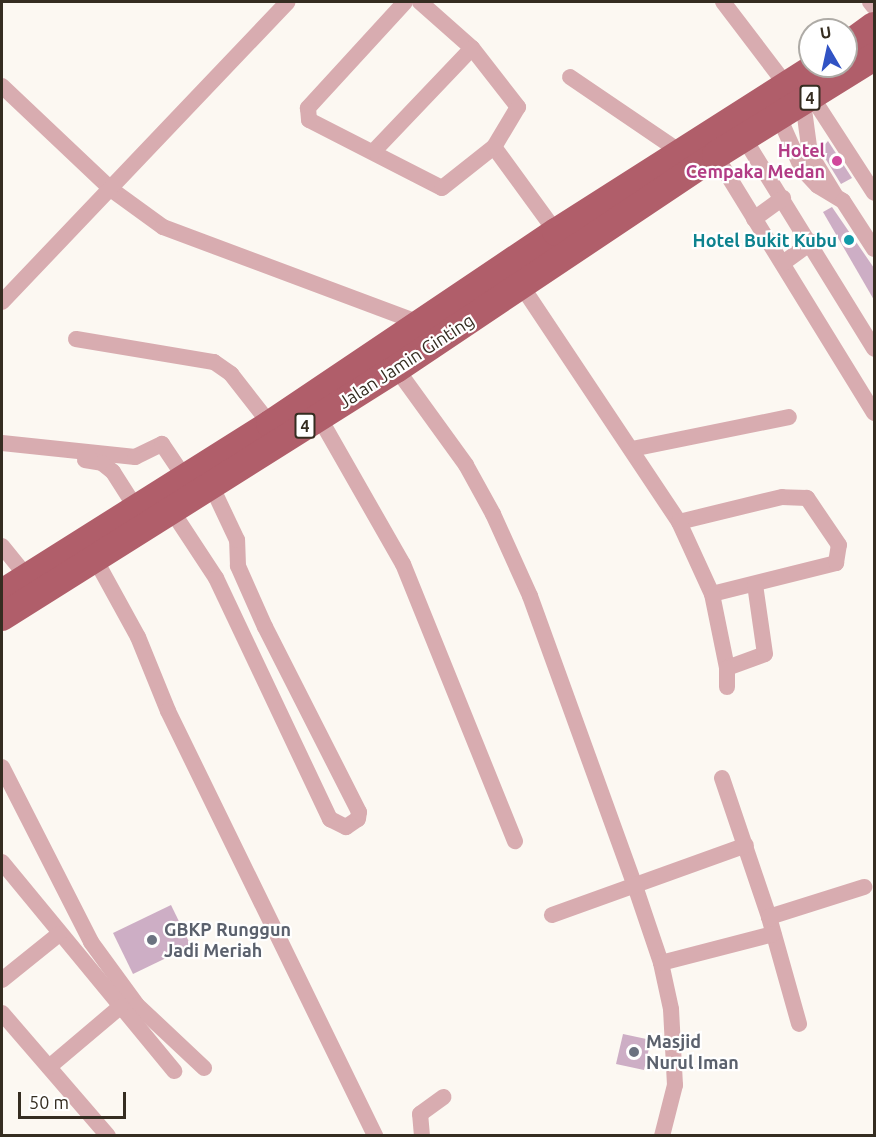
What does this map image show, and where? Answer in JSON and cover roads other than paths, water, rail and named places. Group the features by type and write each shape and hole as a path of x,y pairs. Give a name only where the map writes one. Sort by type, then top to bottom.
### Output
{"highway":[{"path":"858,37 874,26"},
{"name":"Jalan Jamin Ginting","path":"2,617 94,557 172,512 319,417 389,358 420,323 556,232 701,149 874,57"},
{"name":"Jalan Jamin Ginting","path":"738,129 778,117 801,95 810,78"},
{"name":"Jalan Jamin Ginting","path":"2,593 270,424 521,285 701,149"}],"street":[{"path":"2,302 288,2"},
{"path":"405,2 307,111 312,123 374,151 442,188 494,147 518,109 472,48 420,2"},
{"path":"723,2 801,95 874,193"},
{"path":"870,2 874,7"},
{"path":"374,151 472,48"},
{"path":"570,77 701,149 754,219 783,263 874,412"},
{"path":"2,86 109,188 163,227 420,323"},
{"path":"801,95 810,154 835,195 874,249"},
{"path":"778,117 802,169 818,186 835,195"},
{"path":"738,129 812,242 874,349"},
{"path":"494,147 556,232"},
{"path":"754,219 783,198"},
{"path":"783,263 812,242"},
{"path":"521,285 679,522 712,594 727,668 727,687"},
{"path":"76,339 214,362 231,374 270,424"},
{"path":"389,358 466,465 493,514 530,596 635,886 662,963 671,1009 675,1085 662,1136"},
{"path":"319,417 403,564 515,841"},
{"path":"632,449 789,417"},
{"path":"2,443 135,457 162,444 184,477"},
{"path":"2,451 102,463 135,508"},
{"path":"172,512 216,578 330,819 346,826 359,815 335,762 265,627 238,566 237,540 212,486"},
{"path":"679,522 782,497 807,498 840,545 840,558 831,567 712,594"},
{"path":"2,546 26,576"},
{"path":"94,557 138,637 168,711 375,1136"},
{"path":"216,578 238,566"},
{"path":"727,668 765,654 755,585"},
{"path":"245,637 265,627"},
{"path":"266,682 287,671"},
{"path":"287,730 312,719"},
{"path":"309,774 335,762"},
{"path":"2,767 92,942 137,1005 204,1068"},
{"path":"722,778 770,917 799,1024"},
{"path":"552,915 746,845"},
{"path":"2,862 174,1071"},
{"path":"770,917 864,887"},
{"path":"2,980 59,934"},
{"path":"662,963 773,934"},
{"path":"50,1066 120,1007"},
{"path":"2,1013 108,1136"},
{"path":"422,1136 420,1114 443,1097"}],"place":[{"name":"Hotel Cempaka Medan","path":"837,161"},
{"name":"Hotel Bukit Kubu","path":"849,240"},
{"name":"GBKP Runggun Jadi Meriah","path":"152,940"},
{"name":"Masjid Nurul Iman","path":"634,1052"}]}
